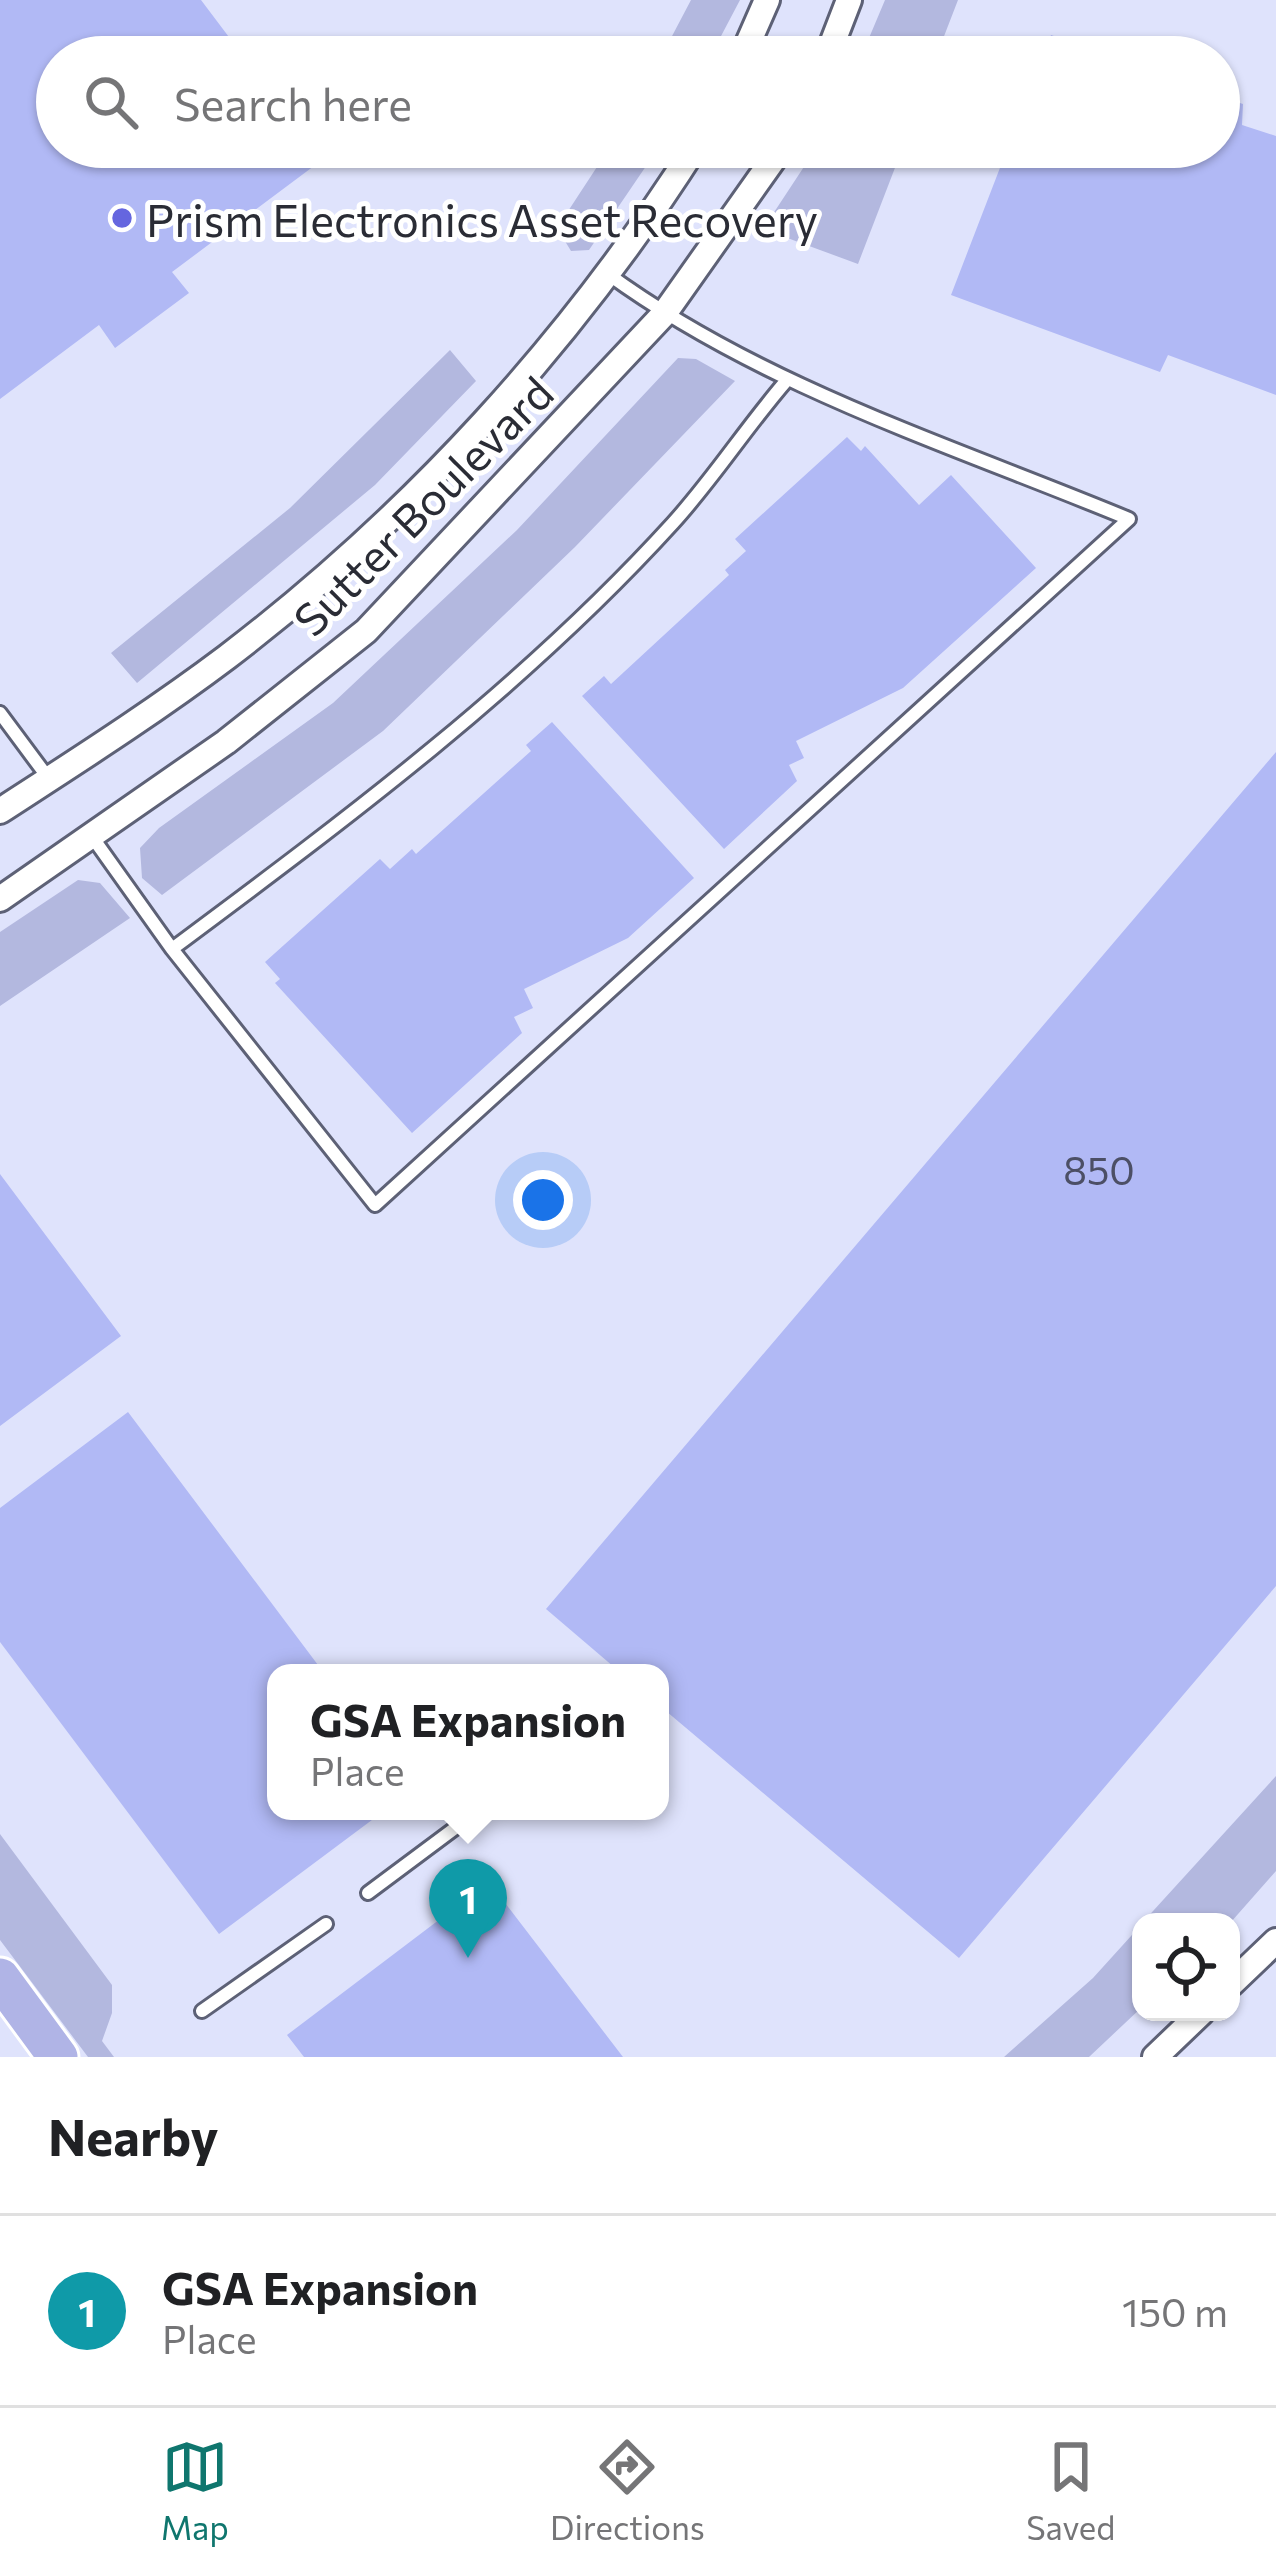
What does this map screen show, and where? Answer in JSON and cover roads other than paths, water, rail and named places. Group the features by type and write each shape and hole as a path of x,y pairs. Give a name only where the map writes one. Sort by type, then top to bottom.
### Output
{"main road":[{"path":"0,1978 58,2057"}],"street":[{"path":"751,36 767,0"},
{"path":"835,36 848,0"},
{"name":"Sutter Boulevard","path":"0,811 230,654 382,525 519,386 608,274 681,168"},
{"name":"Sutter Boulevard","path":"0,899 226,742 366,631 664,314 767,168"},
{"path":"1240,1975 1276,1941"},
{"path":"1154,2057 1192,2021"}],"lane":[{"path":"93,838 172,949 375,1205 1129,519 787,380 664,314 608,274"},
{"path":"172,949 403,777 522,670 674,523 787,380"},
{"path":"0,712 49,779"},
{"path":"368,1893 466,1820"},
{"path":"202,2011 326,1924"}],"place":[{"name":"Prism Electronics Asset Recovery","path":"122,218"},
{"name":"GSA Expansion","path":"468,1958"}]}
